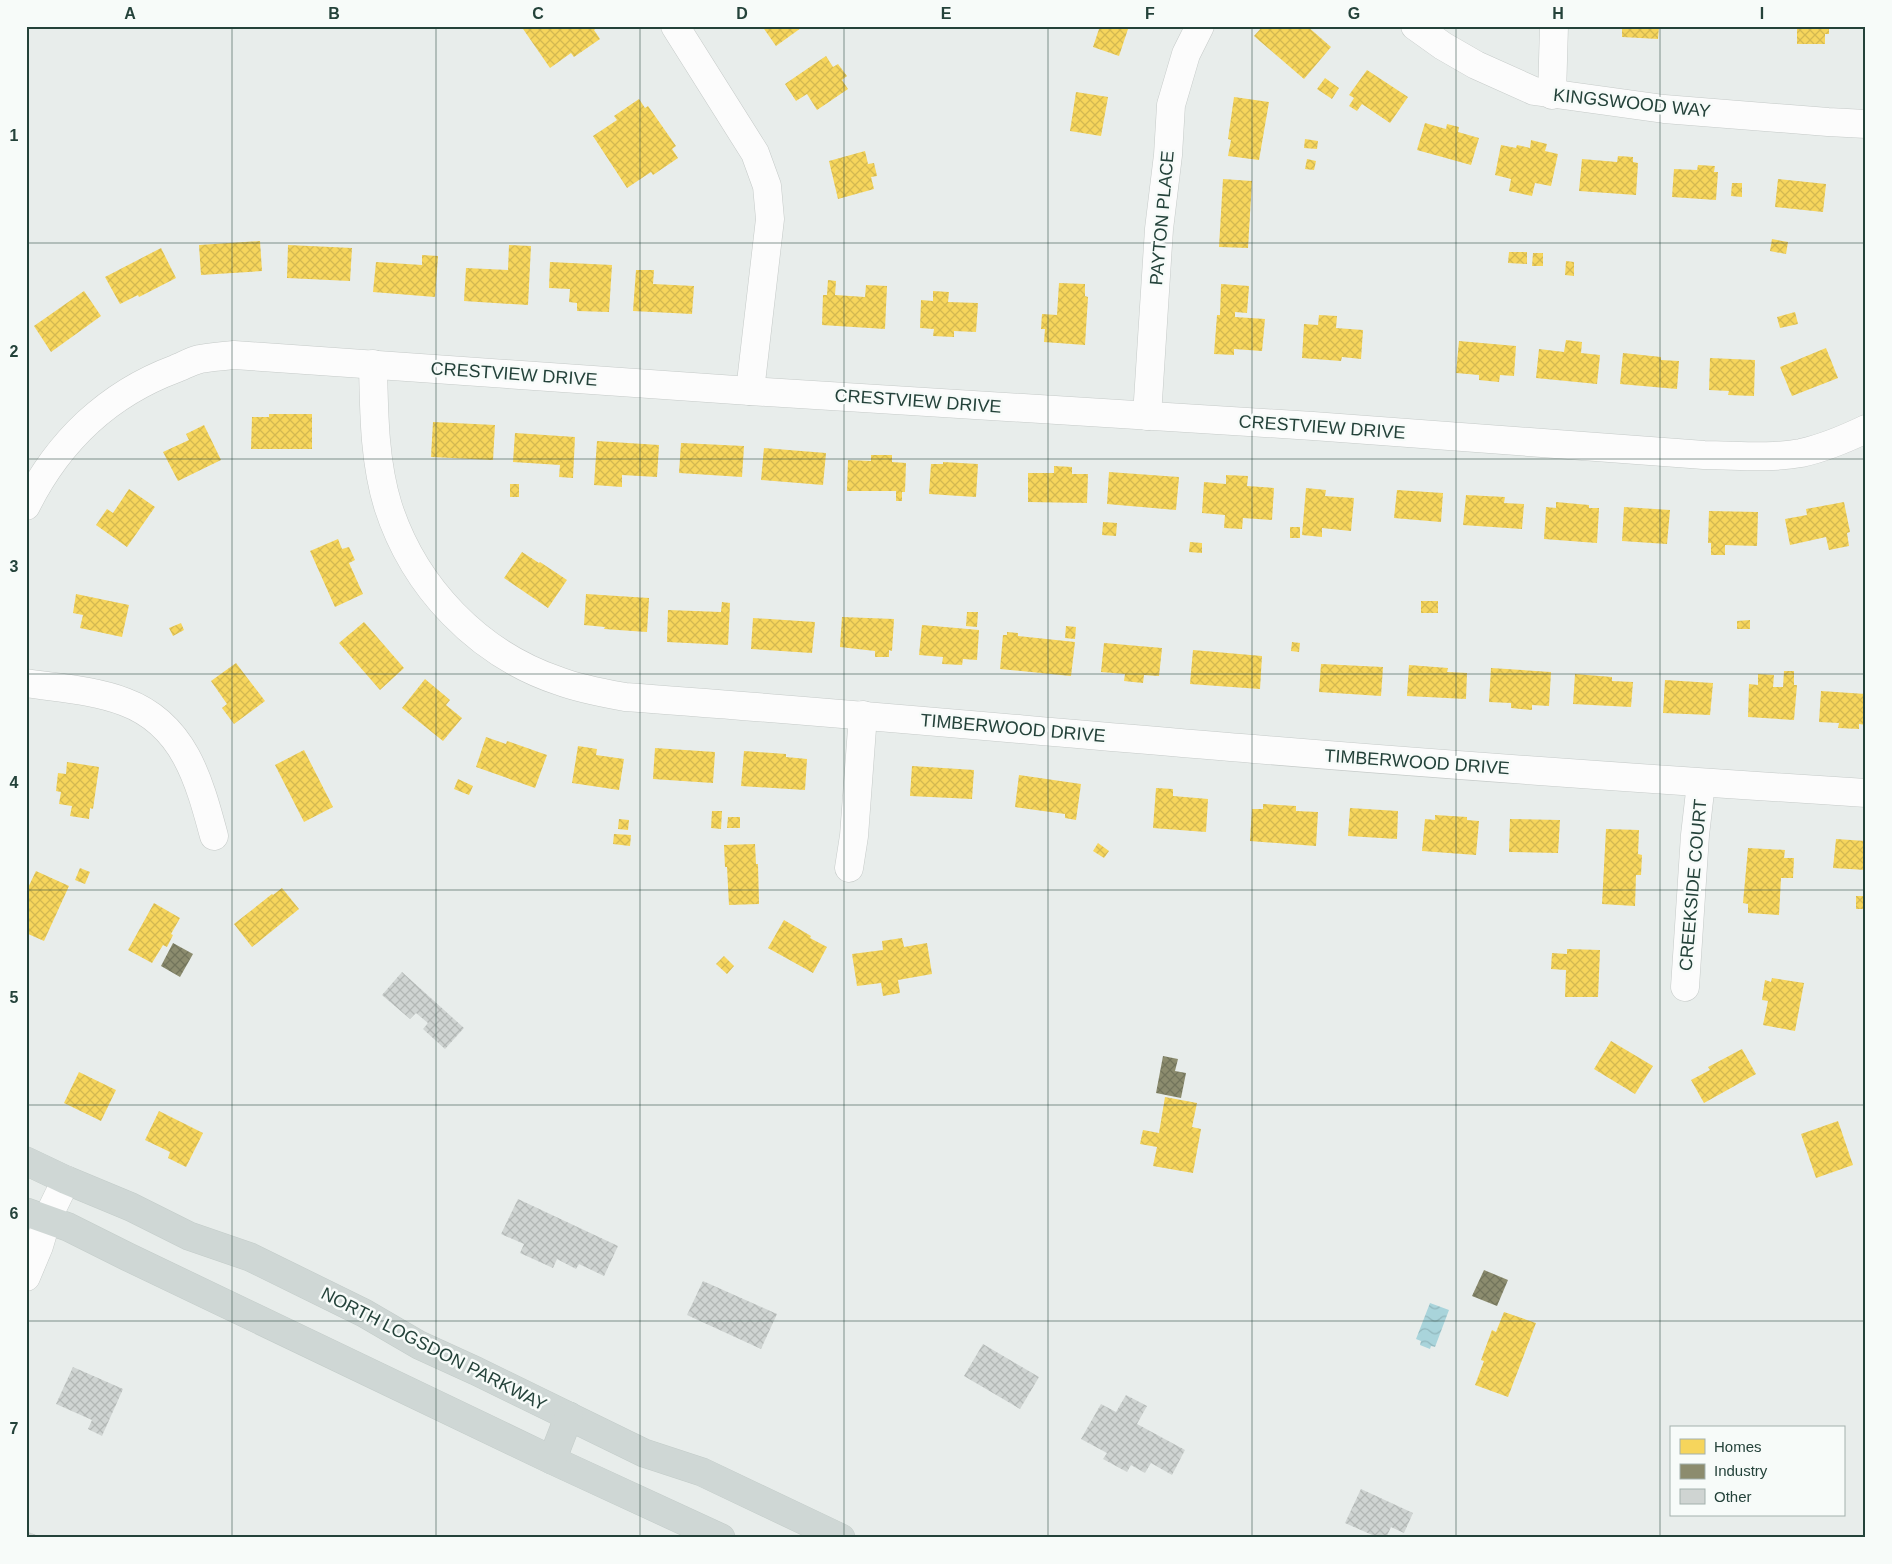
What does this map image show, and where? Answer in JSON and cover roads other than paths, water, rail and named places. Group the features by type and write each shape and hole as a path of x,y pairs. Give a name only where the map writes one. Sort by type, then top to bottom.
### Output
{"main road":[{"name":"NORTH LOGSDON PARKWAY","path":"26,1161 189,1236 250,1257 364,1313 419,1345 644,1453 702,1472 841,1538"},
{"path":"37,1215 68,1227 552,1460 721,1538"},
{"path":"552,1460 569,1416"}],"street":[{"path":"675,26 750,145 767,186 770,219 750,391"},
{"name":"PAYTON PLACE","path":"1147,416 1158,239 1168,155 1170,105 1186,54 1200,26"},
{"name":"KINGSWOOD WAY","path":"1415,26 1443,46 1476,65 1534,91 1552,95 1664,109 1866,124"},
{"path":"1552,95 1554,26"},
{"name":"CRESTVIEW DRIVE","path":"26,506 53,461 102,409 132,388 161,374 198,360 234,355 1704,455 1770,456 1800,453 1827,446 1866,429"},
{"name":"TIMBERWOOD DRIVE","path":"373,364 374,404 380,468 388,505 411,559 428,586 448,610 472,633 527,668 558,681 625,697 863,715 1255,749 1866,793"},
{"path":"26,683 103,695 124,701 145,711 163,725 179,742 190,762 206,803 214,836"},
{"path":"849,868 854,836 863,715"},
{"name":"CREEKSIDE COURT","path":"1685,987 1695,835 1702,782"},
{"path":"26,1277 39,1246 37,1215 66,1180"}],"water":[{"path":"1430,1303 1449,1310 1435,1347 1431,1346 1430,1349 1420,1345 1421,1341 1416,1339"}]}
